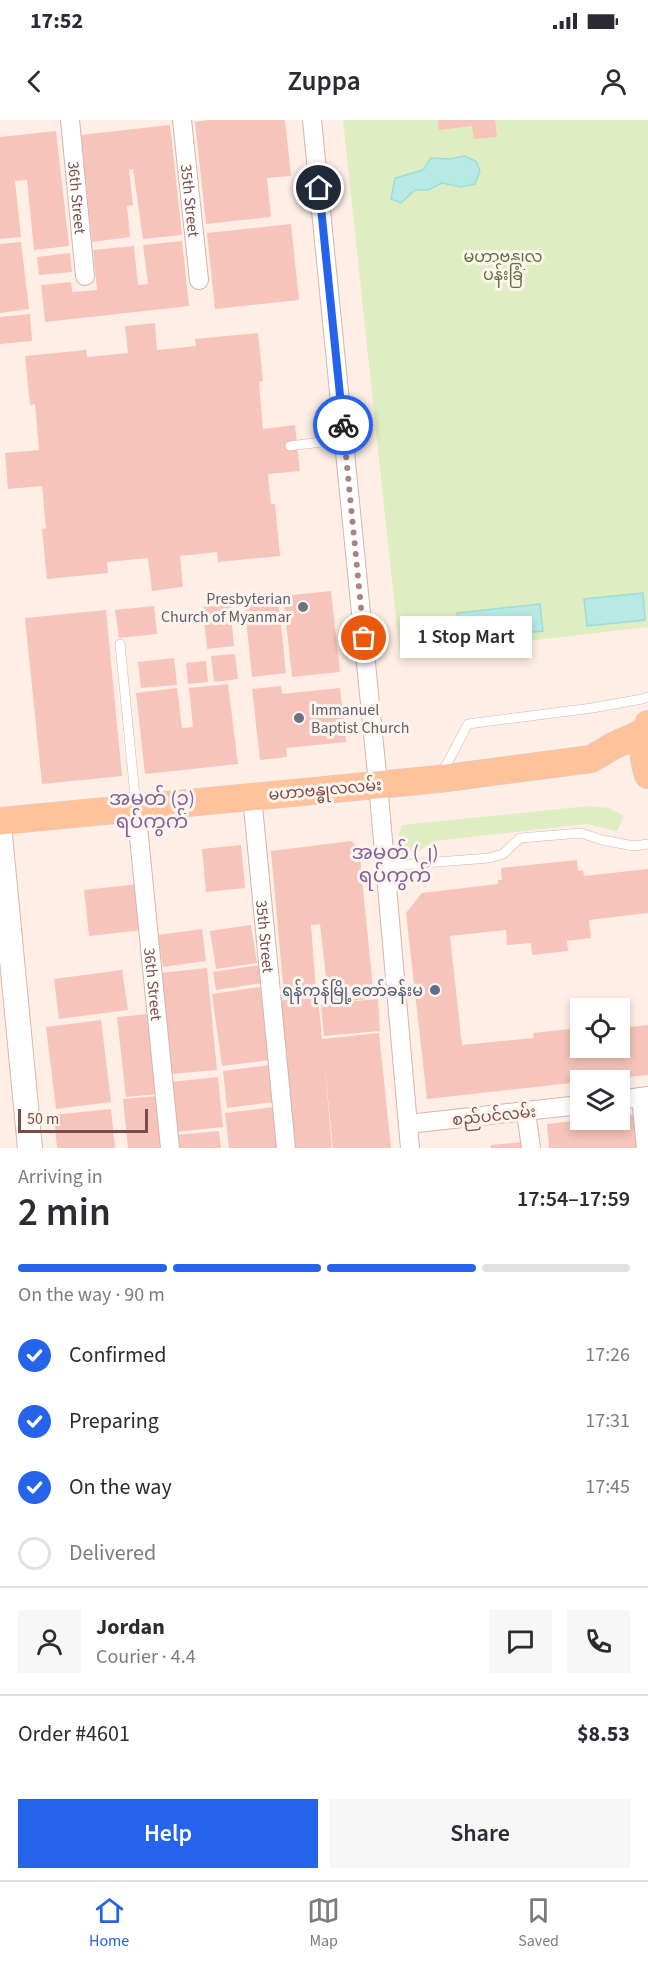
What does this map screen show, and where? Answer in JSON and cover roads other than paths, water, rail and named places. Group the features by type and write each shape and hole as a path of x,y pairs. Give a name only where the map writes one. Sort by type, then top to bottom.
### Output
{"main road":[{"name":"မဟာဗန္ဓုလလမ်း","path":"0,821 137,814 253,803 378,784 439,779 591,759 646,728"},
{"path":"646,728 644,762 648,776"},
{"path":"0,836 30,1148"}],"street":[{"name":"36th Street","path":"70,120 85,276"},
{"name":"35th Street","path":"182,120 199,280"},
{"path":"312,120 378,784 410,1148"},
{"name":"35th Street","path":"253,803 286,1148"},
{"name":"36th Street","path":"137,814 170,1148"},
{"path":"644,1097 646,1148"},
{"name":"စည်ပင်လမ်း","path":"408,1124 570,1106"},
{"path":"526,1112 531,1148"}],"lane":[{"path":"290,446 345,439"},
{"path":"120,644 137,814"},
{"path":"439,779 468,724 592,708 648,697"},
{"path":"385,866 489,858 503,854 520,838 581,833 634,846 648,844"}],"water":[{"path":"464,156 476,161 480,171 475,184 461,187 442,183 428,190 415,190 401,203 391,199 395,178 423,170 431,158 450,159"},
{"path":"643,593 645,620 587,626 584,599"},
{"path":"540,604 543,631 460,640 457,613"}],"place":[{"name":"Presbyterian Church of Myanmar","path":"303,607"},
{"name":"1 Stop Mart","path":"364,638"},
{"name":"Immanuel Baptist Church","path":"299,718"},
{"name":"ရန်ကုန်မြို့တော်ခန်းမ","path":"435,990"}],"district":[{"name":"အမှတ် (၃) ရပ်ကွက်","path":"152,810"},
{"name":"အမှတ် (၂) ရပ်ကွက်","path":"395,864"}],"park label":[{"name":"မဟာဗန္ဓုလ ပန်းခြံ","path":"503,265"}]}
